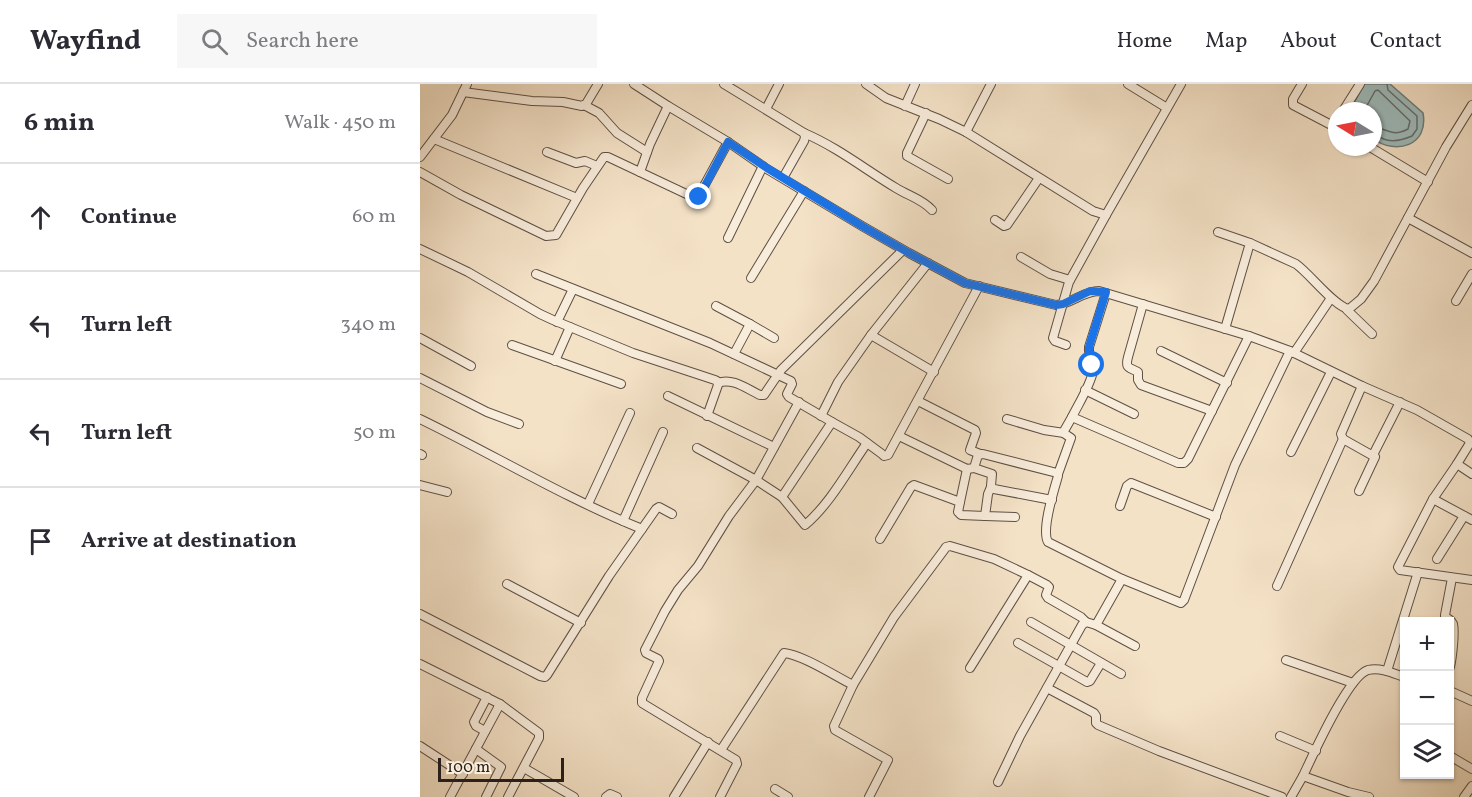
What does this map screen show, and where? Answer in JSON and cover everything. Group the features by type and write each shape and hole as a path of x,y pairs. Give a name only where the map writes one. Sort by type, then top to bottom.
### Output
{"street":[{"path":"584,105 598,84"},
{"path":"634,84 804,191 903,250 965,283 1056,305 1090,291 1106,292 1143,303 1292,352 1362,387 1417,410 1470,440 1433,499 1398,567 1400,570 1452,578 1471,577"},
{"path":"724,84 828,144 898,189 922,201 932,210"},
{"path":"766,109 779,84"},
{"path":"866,84 886,98 926,113 966,132 1093,211 1106,215"},
{"path":"904,106 915,84"},
{"path":"966,132 991,84"},
{"path":"1128,84 1167,108"},
{"path":"1066,345 1053,338 1069,281 1181,84"},
{"path":"1301,84 1293,99 1293,105 1328,121"},
{"path":"1348,102 1359,84"},
{"path":"420,157 452,115 465,88 532,101 584,105 598,112 617,133 647,152"},
{"path":"1347,310 1361,299 1374,281 1446,147 1472,105"},
{"path":"640,172 668,106"},
{"path":"926,113 907,156 948,179"},
{"path":"783,178 806,137 804,132"},
{"path":"434,139 578,198"},
{"path":"420,172 461,195 546,236 556,235 602,158 606,157 698,199 728,142"},
{"path":"546,153 576,162 585,161 597,166"},
{"path":"1382,154 1428,182"},
{"path":"728,238 763,166"},
{"path":"995,220 1004,226 1007,225 1039,178"},
{"path":"751,278 804,191"},
{"path":"1408,218 1472,253"},
{"path":"1218,232 1250,243 1296,264 1372,334"},
{"path":"1225,329 1250,243"},
{"path":"420,249 468,272 557,322 633,353 715,380 718,383"},
{"path":"707,416 718,383 725,380 764,395 777,373 903,250"},
{"path":"1021,257 1050,274 1069,281"},
{"path":"821,416 838,381 928,263"},
{"path":"536,274 777,373 792,381 788,395 867,443 884,456 891,452 979,286"},
{"path":"1456,301 1472,274"},
{"path":"557,322 573,288"},
{"path":"1064,432 1093,371 1088,351 1106,292"},
{"path":"1006,419 1035,428 1064,432 1071,438 1058,474 1052,500 1045,534 1048,542 1122,579 1183,602 1235,465 1292,352 1331,298"},
{"path":"1143,303 1128,357 1128,368 1138,372 1140,385 1212,411"},
{"path":"716,306 774,338"},
{"path":"734,354 750,324"},
{"path":"555,361 570,327"},
{"path":"871,335 934,372"},
{"path":"1072,417 1182,464 1188,459 1249,336"},
{"path":"420,338 471,366"},
{"path":"512,345 621,384"},
{"path":"1161,351 1227,383"},
{"path":"1292,452 1331,372"},
{"path":"420,378 480,408 519,424"},
{"path":"1277,586 1343,439 1341,434 1362,387"},
{"path":"1085,390 1134,414"},
{"path":"668,396 774,447"},
{"path":"918,401 975,430 970,450 1058,474"},
{"path":"720,797 737,762 642,703 642,698 659,661 645,650 674,597 698,566 729,516 756,480 799,402"},
{"path":"1373,455 1400,402"},
{"path":"588,504 630,412"},
{"path":"420,419 499,458 524,474 642,529"},
{"path":"782,497 832,423"},
{"path":"623,521 663,432"},
{"path":"899,436 971,468 992,474 992,487 988,494 985,516"},
{"path":"1343,439 1376,458 1359,491"},
{"path":"697,448 782,497 805,525 825,503 867,443"},
{"path":"980,454 971,468 960,501 959,513 1015,517"},
{"path":"1457,464 1472,474"},
{"path":"1120,506 1127,486 1131,483 1216,517"},
{"path":"880,539 912,485 960,501"},
{"path":"420,486 447,492"},
{"path":"992,487 1052,500"},
{"path":"1433,499 1468,518 1437,559"},
{"path":"420,614 543,677 547,675 609,576 656,508 659,507 672,514"},
{"path":"868,797 888,760 834,729 835,724 854,685 894,618 946,547 954,546 994,559 1028,575 1049,587 1046,595 1048,598 1086,622 1135,646"},
{"path":"1387,671 1418,572"},
{"path":"970,668 1028,575"},
{"path":"1445,617 1452,578"},
{"path":"1096,625 1122,579"},
{"path":"507,584 581,622"},
{"path":"1031,622 1121,674"},
{"path":"998,782 1020,736 1082,625 1086,622"},
{"path":"1018,643 1089,682 1101,663"},
{"path":"721,750 784,653 807,661 854,685"},
{"path":"1286,660 1353,683"},
{"path":"420,664 500,704 539,733 539,738 508,797"},
{"path":"1291,797 1353,683 1364,672 1371,669 1400,676"},
{"path":"1047,688 1094,713 1095,723 1098,725 1159,751 1282,797"},
{"path":"1454,693 1472,701"},
{"path":"485,731 476,726 474,722 487,697"},
{"path":"450,797 500,704"},
{"path":"1280,736 1316,751"},
{"path":"674,797 708,742"},
{"path":"420,746 463,774"},
{"path":"476,749 501,767 486,797"},
{"path":"1454,759 1472,769"},
{"path":"524,768 574,797"},
{"path":"1303,776 1369,797"},
{"path":"1464,797 1472,786"},
{"path":"775,789 788,797"},
{"path":"606,797 610,794 617,797"}],"water":[{"path":"1364,84 1390,84 1423,113 1424,124 1421,133 1416,140 1401,147 1382,144 1382,102 1355,102"}],"route":[{"path":"699,197 728,142 862,226 965,283 1056,305 1090,291 1106,292 1088,351 1092,365"}]}
